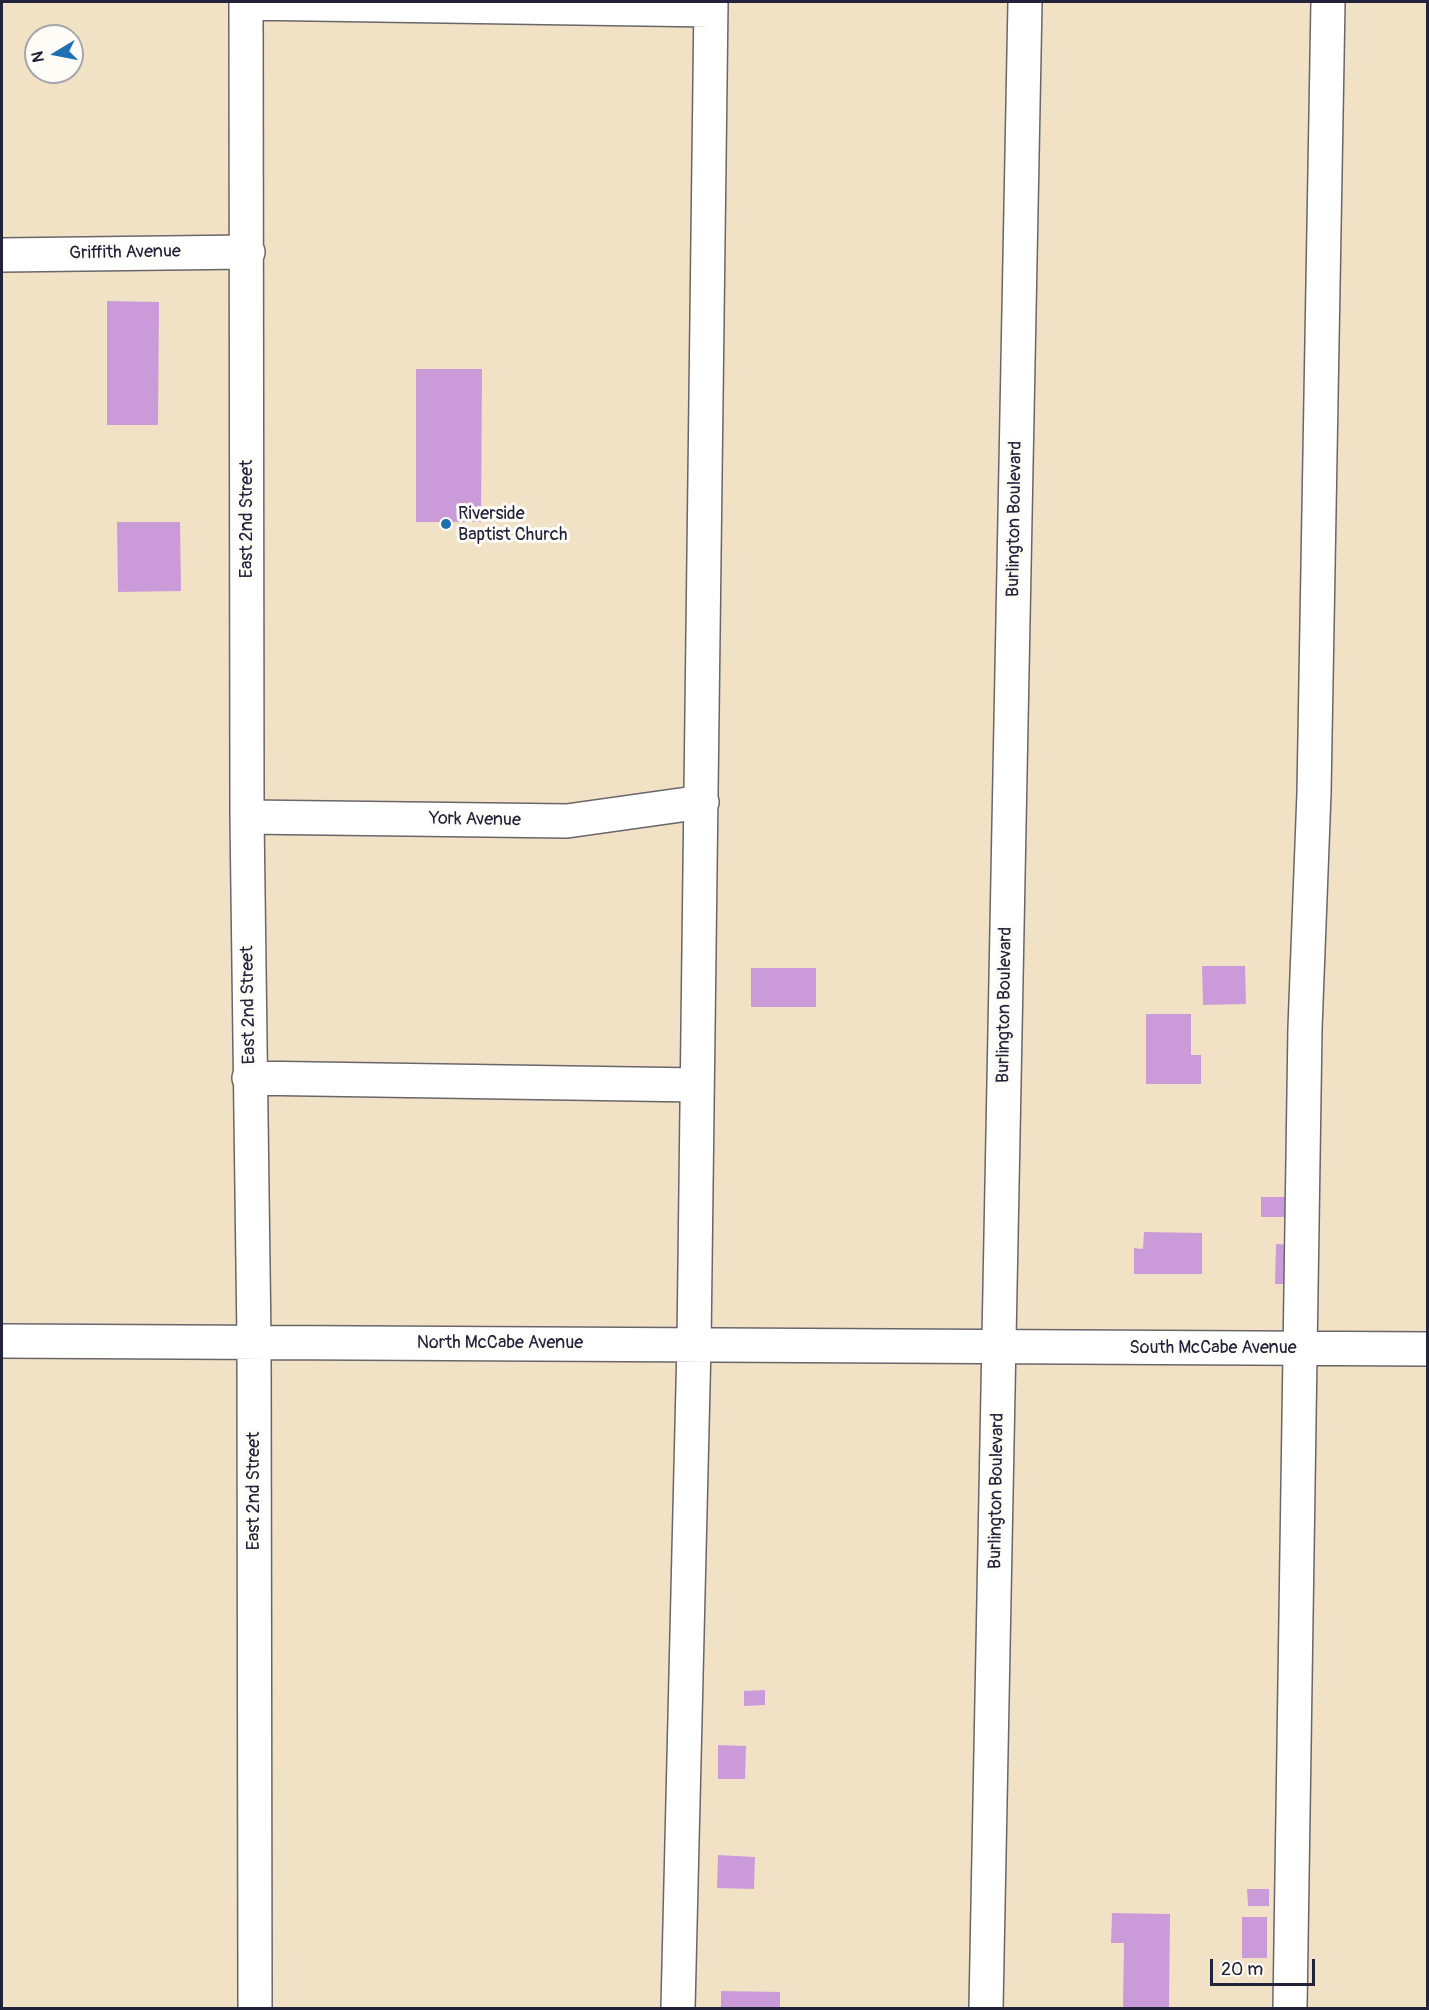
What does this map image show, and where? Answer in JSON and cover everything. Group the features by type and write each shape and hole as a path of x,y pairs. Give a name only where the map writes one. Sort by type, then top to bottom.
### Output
{"street":[{"path":"246,2 711,6 694,1344 678,2008"},
{"name":"East 2nd Street","path":"246,2 247,818 254,1341 255,2008"},
{"name":"Burlington Boulevard","path":"986,2008 1025,2"},
{"path":"1290,2008 1328,2"},
{"name":"Griffith Avenue","path":"2,255 248,252"},
{"name":"York Avenue","path":"247,818 567,821 702,802"},
{"path":"249,1078 697,1085"},
{"name":"North McCabe Avenue","path":"2,1341 999,1346"},
{"name":"South McCabe Avenue","path":"999,1346 1428,1349"}],"building":[{"path":"107,301 159,302 158,425 107,425"},
{"path":"416,369 482,369 481,522 416,522"},
{"path":"117,522 180,522 181,591 118,592"},
{"path":"1202,966 1245,966 1246,1004 1203,1005"},
{"path":"751,968 816,968 816,1007 751,1007"},
{"path":"1146,1014 1191,1014 1191,1055 1201,1055 1201,1084 1146,1084"},
{"path":"1261,1197 1295,1197 1295,1217 1261,1217"},
{"path":"1144,1232 1202,1233 1202,1274 1134,1274 1134,1248 1143,1249"},
{"path":"1276,1244 1293,1245 1292,1284 1275,1284"},
{"path":"765,1690 765,1705 744,1706 744,1691"},
{"path":"718,1745 746,1746 745,1779 718,1779"},
{"path":"718,1855 755,1857 754,1889 717,1888"},
{"path":"1247,1889 1269,1889 1269,1906 1248,1906"},
{"path":"1112,1913 1170,1914 1169,2008 1123,2008 1124,1943 1111,1943"},
{"path":"1242,1917 1267,1917 1267,1958 1242,1958"},
{"path":"721,1991 780,1992 780,2008 721,2008"}],"place":[{"name":"Riverside Baptist Church","path":"446,524"}]}
